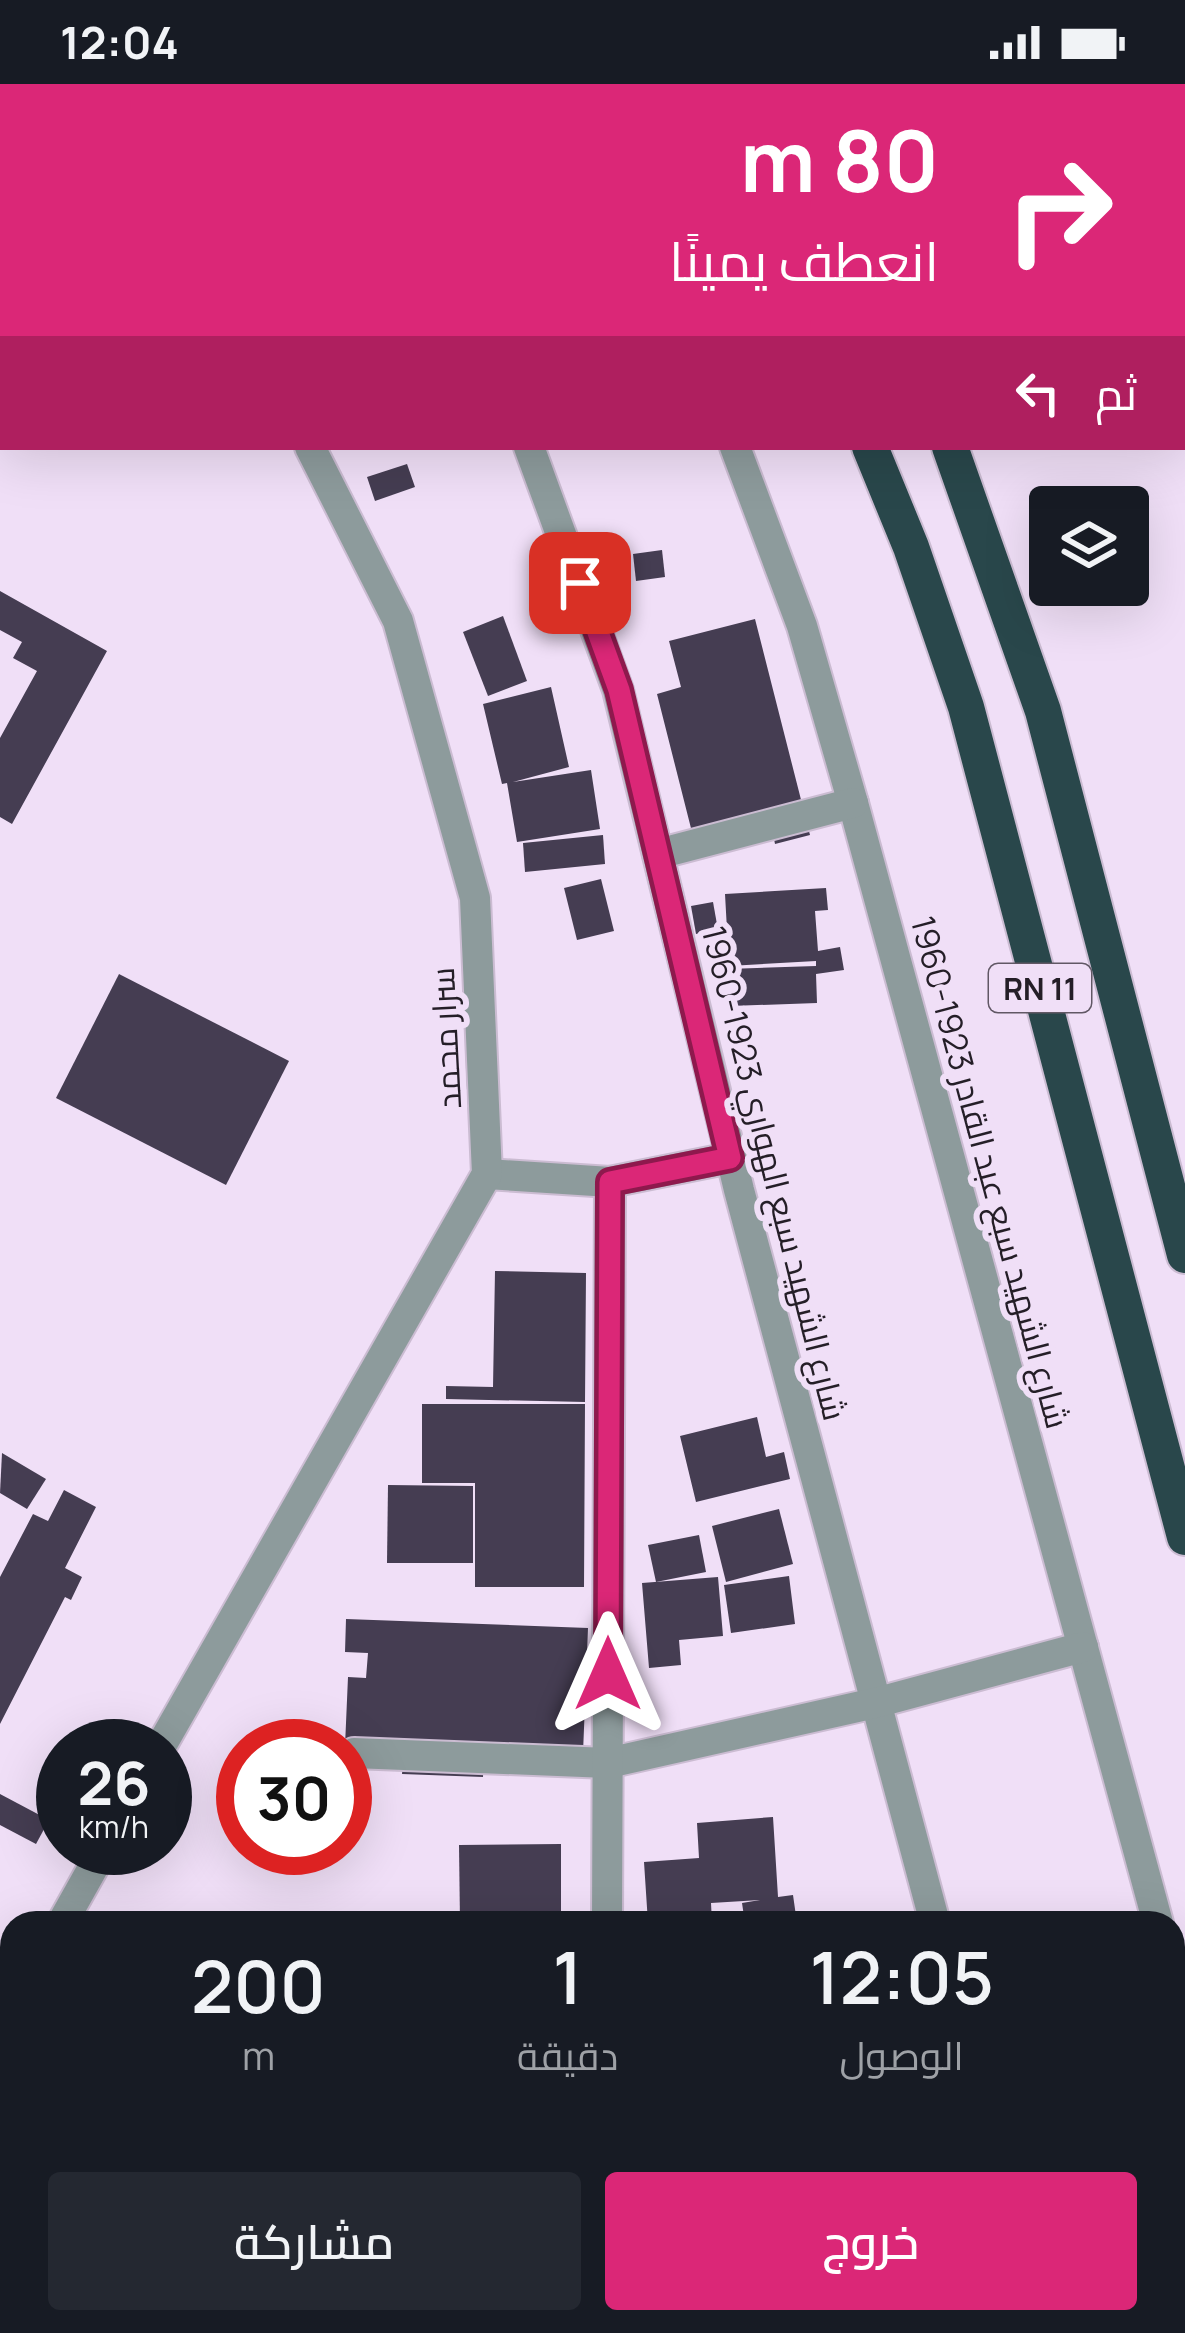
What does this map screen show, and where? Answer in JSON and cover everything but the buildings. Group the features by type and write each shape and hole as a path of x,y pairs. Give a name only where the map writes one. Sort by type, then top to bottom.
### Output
{"highway":[{"name":"RN 11","path":"871,450 911,547 966,706 1185,1537"},
{"name":"RN 11","path":"951,450 1042,711 1185,1255"}],"street":[{"name":"سرار محمد","path":"312,450 398,621 475,898 487,1174"},
{"name":"شارع الشهيد سبع الهواري 1923-1960","path":"530,450 619,690 730,1158 932,1911"},
{"name":"شارع الشهيد سبع عبد القادر 1923-1960","path":"736,450 802,626 853,802 1155,1911"},
{"path":"658,854 853,802"},
{"path":"176,1719 487,1174 610,1182 730,1158"},
{"path":"607,1911 610,1182"},
{"path":"372,1754 608,1763 875,1703 1083,1647"},
{"path":"69,1911 89,1875"}],"route":[{"path":"580,583 619,690 730,1158 610,1182 608,1674"}]}
